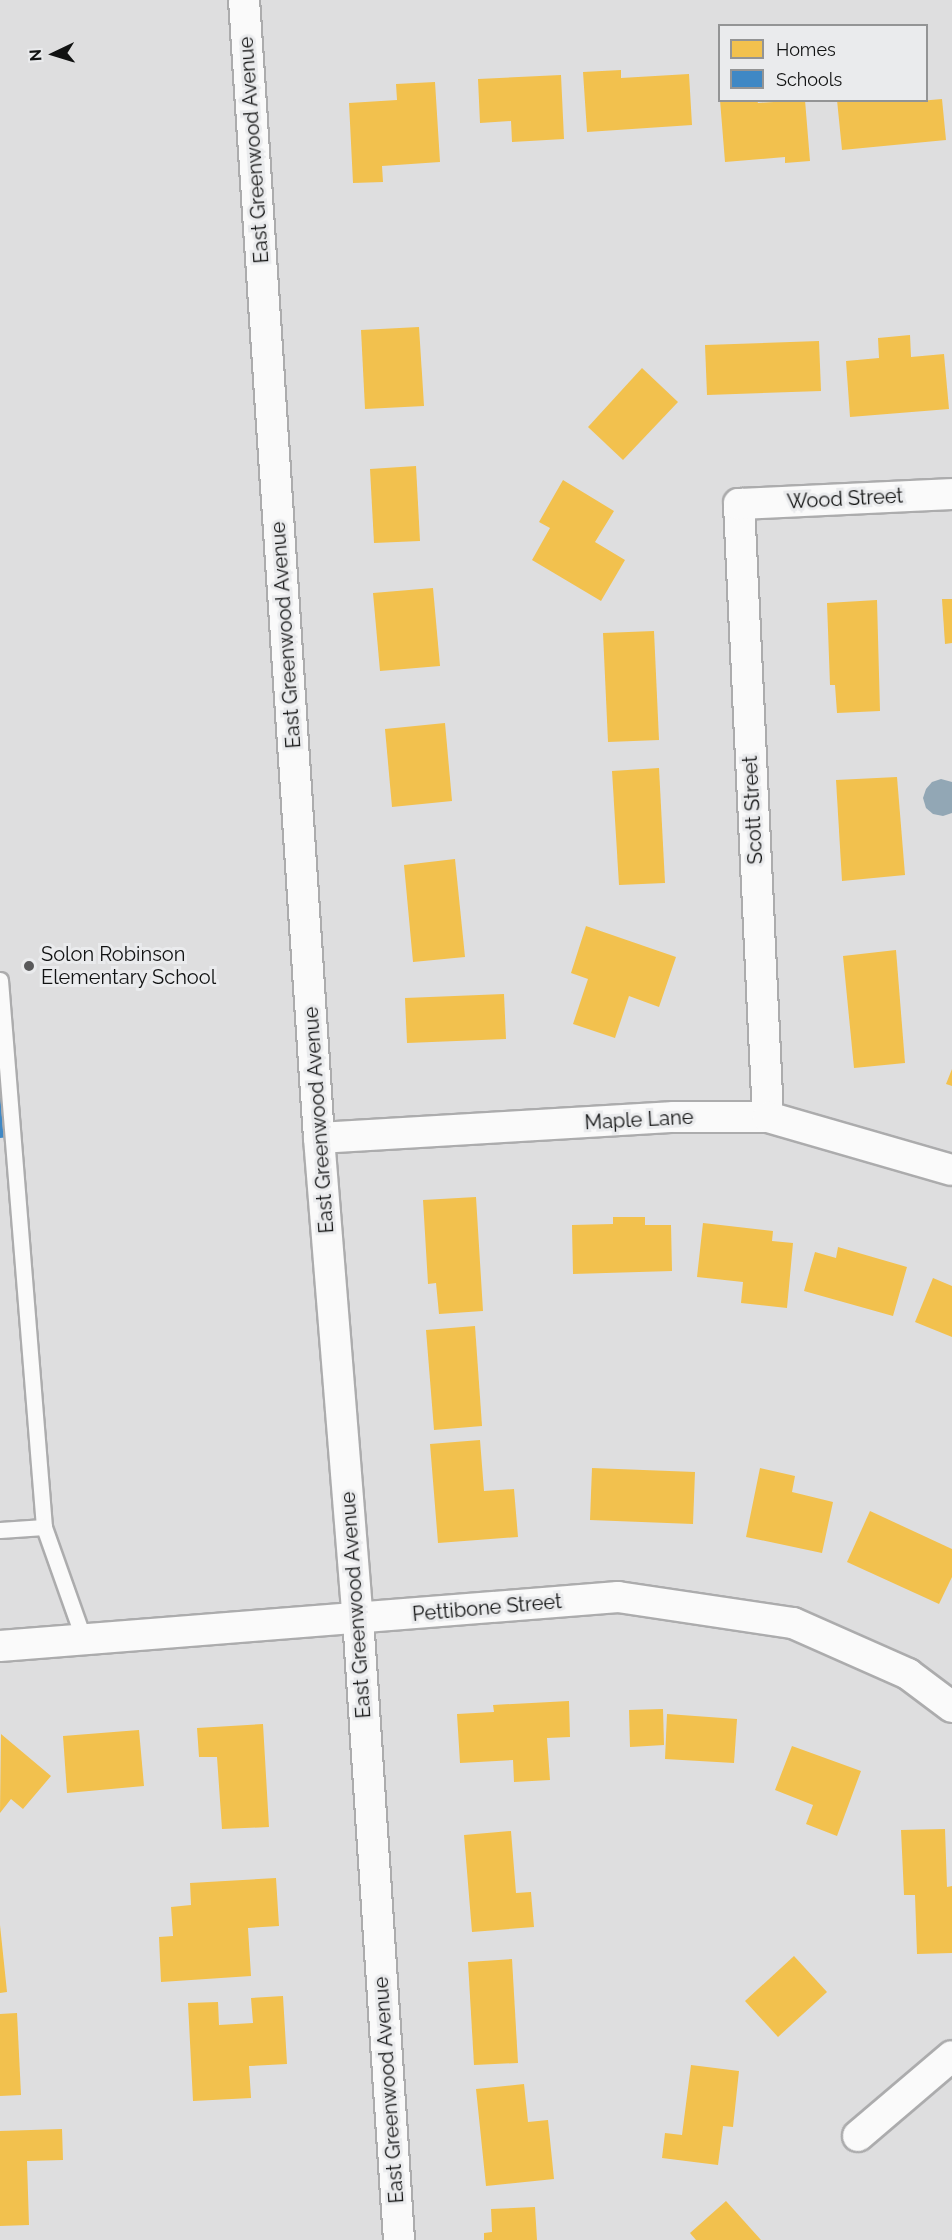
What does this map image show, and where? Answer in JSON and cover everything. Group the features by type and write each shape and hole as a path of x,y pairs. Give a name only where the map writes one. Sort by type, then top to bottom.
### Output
{"street":[{"name":"East Greenwood Avenue","path":"244,0 319,1138 358,1618 399,2240"},
{"name":"Wood Street","path":"739,504 952,494"},
{"name":"Scott Street","path":"739,504 768,1117"},
{"name":"Maple Lane","path":"319,1138 674,1117 768,1117 952,1170"},
{"name":"Pettibone Street","path":"0,1646 618,1597 793,1623 908,1674 952,1707"},
{"path":"858,2136 952,2056"}],"lane":[{"path":"0,980 44,1527 84,1640"},
{"path":"0,1530 44,1527"}],"water":[{"path":"941,779 952,782 952,813 943,816 933,814 926,808 923,798 932,782"}],"building: Homes":[{"path":"621,70 621,78 689,74 692,125 587,132 583,72"},
{"path":"561,75 564,139 512,142 511,121 480,123 478,79"},
{"path":"435,82 440,162 382,166 383,182 353,183 349,103 397,100 396,84"},
{"path":"942,99 946,140 842,150 837,102"},
{"path":"720,102 805,102 810,161 785,163 785,157 725,162"},
{"path":"419,327 424,406 365,409 361,330"},
{"path":"910,335 911,357 944,354 949,409 850,417 846,361 879,358 878,338"},
{"path":"819,341 821,391 707,395 705,345"},
{"path":"642,368 678,402 623,460 588,427"},
{"path":"416,466 420,541 374,543 370,469"},
{"path":"563,480 614,511 595,542 625,560 601,601 532,560 550,528 539,522"},
{"path":"433,588 440,666 380,671 373,593"},
{"path":"942,599 952,599 952,643 945,644"},
{"path":"877,600 880,711 837,713 835,685 830,685 827,603"},
{"path":"654,631 659,740 608,742 603,633"},
{"path":"445,723 452,801 392,807 385,729"},
{"path":"659,768 665,883 619,885 612,771"},
{"path":"897,777 905,875 842,881 836,780"},
{"path":"455,859 465,957 413,962 404,865"},
{"path":"586,926 676,957 659,1007 629,996 615,1038 573,1024 588,979 571,973"},
{"path":"896,950 905,1063 854,1068 843,956"},
{"path":"504,994 506,1039 407,1043 405,998"},
{"path":"952,1069 952,1086 946,1084"},
{"path":"476,1197 483,1311 439,1314 436,1283 428,1284 423,1200"},
{"path":"613,1217 645,1217 645,1225 671,1225 672,1271 573,1274 572,1225 613,1224"},
{"path":"703,1223 773,1231 772,1241 793,1243 787,1308 741,1303 743,1282 697,1277"},
{"path":"838,1247 907,1267 893,1316 804,1291 815,1252 836,1258"},
{"path":"933,1278 952,1286 952,1337 915,1322"},
{"path":"475,1326 482,1426 434,1430 426,1330"},
{"path":"480,1440 484,1491 514,1489 518,1537 438,1543 430,1444"},
{"path":"592,1468 695,1472 693,1524 590,1520"},
{"path":"760,1468 795,1476 792,1492 833,1502 822,1553 746,1537"},
{"path":"870,1511 952,1549 952,1577 939,1604 847,1562"},
{"path":"569,1701 570,1737 547,1738 550,1780 514,1782 513,1760 460,1763 457,1714 494,1712 493,1705"},
{"path":"663,1709 664,1745 630,1747 629,1710"},
{"path":"667,1714 737,1719 734,1763 665,1759"},
{"path":"263,1724 269,1827 222,1829 217,1757 199,1757 197,1728"},
{"path":"139,1730 144,1786 67,1793 63,1736"},
{"path":"1,1734 51,1776 23,1809 11,1799 0,1813"},
{"path":"792,1746 861,1771 837,1836 806,1824 813,1805 775,1790"},
{"path":"945,1829 947,1887 952,1886 952,1953 917,1954 915,1895 904,1895 901,1830"},
{"path":"511,1831 516,1893 531,1892 534,1927 472,1932 464,1835"},
{"path":"276,1878 279,1926 248,1928 251,1976 161,1982 159,1937 173,1936 171,1907 191,1905 190,1883"},
{"path":"0,1925 7,1992 0,1993"},
{"path":"794,1956 827,1992 778,2037 745,2001"},
{"path":"512,1959 518,2063 474,2065 468,1962"},
{"path":"283,1996 287,2064 249,2066 251,2098 193,2101 188,2003 218,2002 219,2025 253,2023 251,1998"},
{"path":"17,2013 21,2095 0,2096 0,2014"},
{"path":"691,2065 739,2071 733,2127 723,2126 718,2165 662,2158 665,2133 682,2135"},
{"path":"524,2084 528,2122 548,2120 554,2179 486,2186 476,2089"},
{"path":"62,2129 63,2160 27,2161 29,2225 0,2226 0,2131"},
{"path":"726,2201 761,2240 696,2240 690,2233"},
{"path":"535,2207 537,2240 484,2240 484,2233 492,2232 491,2209"}],"building: Schools":[{"path":"6,1097 9,1137 0,1138 0,1098"}],"place":[{"name":"Solon Robinson Elementary School","path":"29,966"}]}
